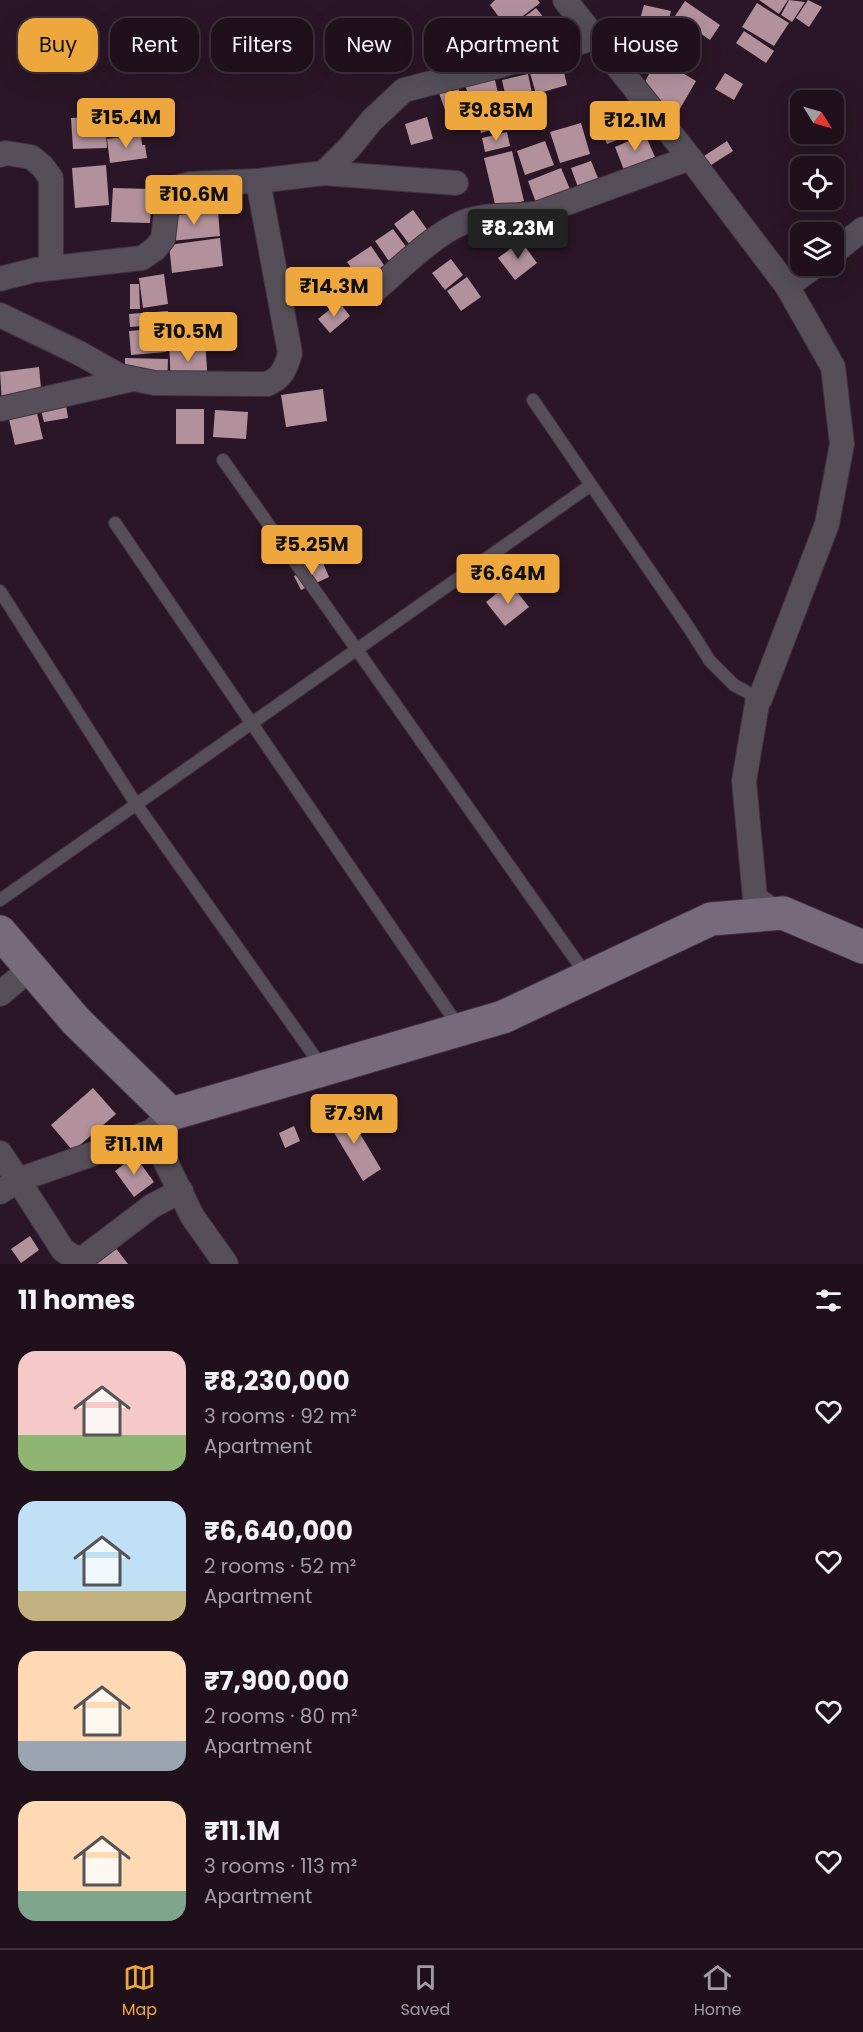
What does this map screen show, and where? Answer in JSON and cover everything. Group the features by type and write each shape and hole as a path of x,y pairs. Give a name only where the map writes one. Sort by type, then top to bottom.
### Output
{"street":[{"path":"566,1 592,35"},
{"path":"324,173 350,147 372,120 404,90 592,39"},
{"path":"621,72 787,286 833,367 842,444 827,524 760,699 758,698 744,781 755,898 776,913"},
{"path":"0,155 6,153 31,158 42,166 51,178 51,268"},
{"path":"374,291 441,234 474,218 527,216 542,212 690,158"},
{"path":"0,279 51,268 142,258 155,249 163,238 168,197 178,187 190,184 258,181 324,173 456,183"},
{"path":"0,315 79,353 120,376 154,383 267,384 278,379 286,367 290,353 258,181"},
{"path":"844,244 863,230"},
{"path":"787,286 801,276"},
{"path":"0,410 134,379"},
{"path":"9,1186 107,1149 161,1122 324,1069 503,1017 711,919 783,913 863,947"},
{"path":"0,932 161,1122 181,1191 192,1216 226,1264"},
{"path":"0,994 31,968"},
{"path":"0,1153 9,1186 63,1250 72,1256 82,1258 152,1206 181,1191"}],"lane":[{"path":"533,400 689,627 710,662 734,685 760,699"},
{"path":"223,460 588,977"},
{"path":"0,900 591,485"},
{"path":"115,523 461,1029"},
{"path":"0,591 136,804 324,1069"}],"building":[{"path":"495,0 538,0 540,3 520,18 500,18 490,5"},
{"path":"759,0 788,0 779,14"},
{"path":"789,0 805,2 792,22 781,15"},
{"path":"808,0 822,7 809,27 796,18"},
{"path":"685,1 720,25 710,40 700,33 700,18 675,16"},
{"path":"757,3 789,23 774,46 742,27"},
{"path":"644,5 671,11 669,18 640,18"},
{"path":"536,8 544,18 523,18"},
{"path":"744,31 774,51 766,63 736,43"},
{"path":"564,72 567,85 536,94 530,73"},
{"path":"650,72 681,72 696,81 674,119 640,92"},
{"path":"725,73 743,84 734,100 715,89"},
{"path":"528,74 534,103 508,108 502,80"},
{"path":"494,76 499,97 471,105 465,84"},
{"path":"457,84 464,107 446,113 438,90"},
{"path":"500,102 507,125 481,133 474,111"},
{"path":"623,106 634,133 607,144 596,117"},
{"path":"105,116 107,148 73,149 71,118"},
{"path":"427,117 433,139 411,145 405,124"},
{"path":"581,123 590,154 560,163 550,132"},
{"path":"507,132 510,146 485,152 482,138"},
{"path":"141,134 147,158 110,163 107,139"},
{"path":"645,134 655,157 624,170 615,147"},
{"path":"545,141 554,165 525,175 517,151"},
{"path":"727,141 733,151 708,167 701,158"},
{"path":"512,151 524,201 496,208 484,158"},
{"path":"591,161 600,183 579,190 571,168"},
{"path":"106,165 109,205 75,208 72,168"},
{"path":"561,168 572,194 538,208 528,181"},
{"path":"113,188 152,189 150,223 111,222"},
{"path":"413,210 431,235 413,249 394,224"},
{"path":"218,211 220,236 171,241 168,216"},
{"path":"393,229 407,248 389,261 375,241"},
{"path":"220,238 223,266 172,273 169,245"},
{"path":"521,241 537,263 515,280 498,258"},
{"path":"371,246 386,268 363,284 347,262"},
{"path":"451,259 463,275 445,290 432,273"},
{"path":"164,274 168,304 143,308 139,278"},
{"path":"467,277 481,297 461,311 447,291"},
{"path":"130,284 139,284 140,309 130,309"},
{"path":"339,302 350,316 330,333 318,319"},
{"path":"168,311 169,324 130,327 129,314"},
{"path":"164,328 166,352 131,355 129,331"},
{"path":"205,338 208,385 171,387 169,340"},
{"path":"125,358 168,359 167,387 125,387"},
{"path":"39,367 42,399 2,404 0,372"},
{"path":"323,389 327,421 286,427 281,395"},
{"path":"66,405 68,418 44,422 41,410"},
{"path":"36,409 43,439 15,445 8,415"},
{"path":"176,409 204,409 204,444 176,444"},
{"path":"215,410 248,412 246,439 213,437"},
{"path":"323,563 329,577 301,590 294,576"},
{"path":"510,583 529,607 505,626 486,602"},
{"path":"93,1088 116,1114 73,1151 51,1125"},
{"path":"346,1110 381,1169 363,1181 327,1121"},
{"path":"294,1126 300,1141 285,1148 279,1133"},
{"path":"135,1156 154,1182 134,1197 115,1171"},
{"path":"30,1236 39,1250 21,1263 11,1249"},
{"path":"115,1247 128,1264 93,1264"}]}
